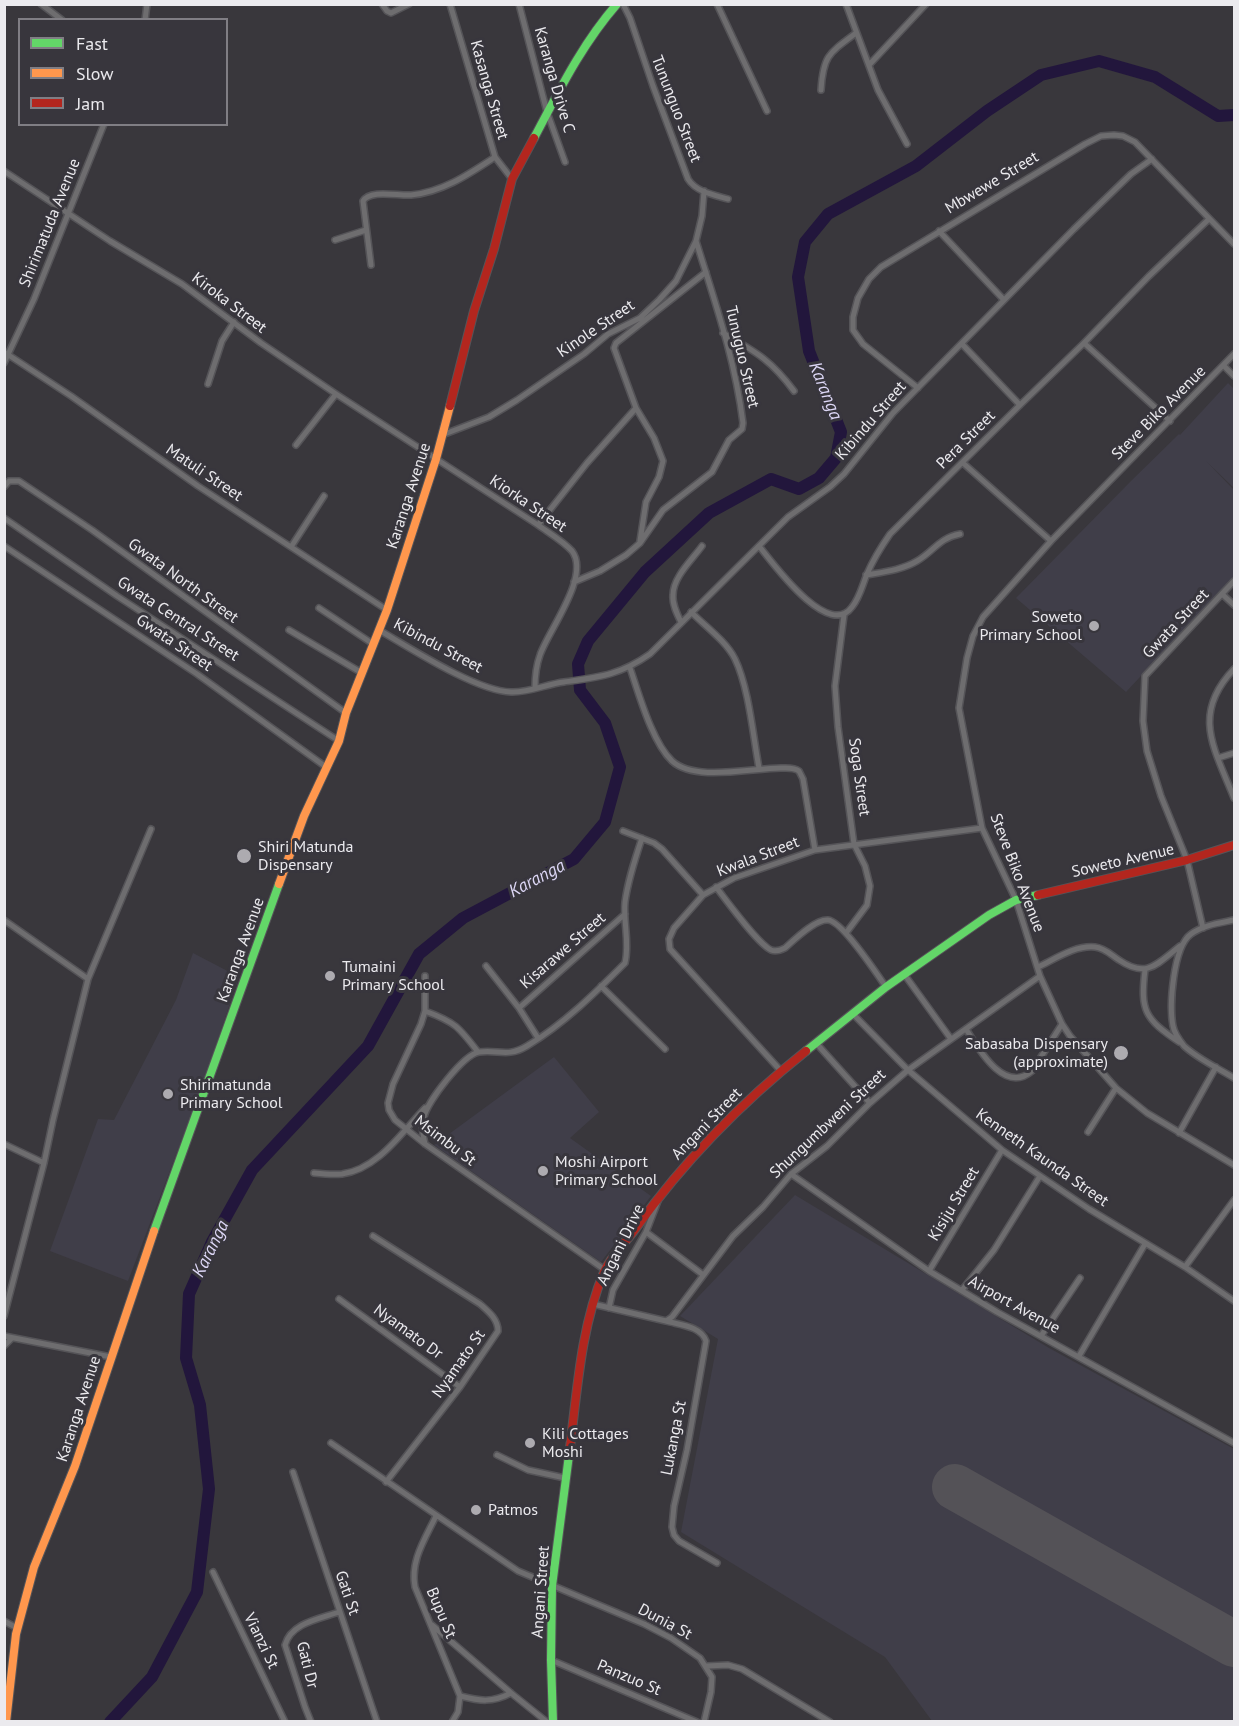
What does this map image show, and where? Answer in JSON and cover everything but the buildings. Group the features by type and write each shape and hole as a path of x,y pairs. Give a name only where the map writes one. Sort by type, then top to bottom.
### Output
{"street":[{"path":"41,4 58,18"},
{"path":"382,4 391,13 409,4"},
{"name":"Kasanga Street","path":"450,4 495,158 512,179"},
{"name":"Karanga Drive C","path":"519,4 547,112 565,162"},
{"name":"Karanga Avenue","path":"6,1722 6,1702 17,1628 34,1567 75,1466 111,1357 257,943 304,816 339,741 346,713 387,610 436,459 474,311 494,249 512,179 580,52 617,4"},
{"name":"Tununguo Street","path":"623,4 688,179 704,192"},
{"path":"717,4 766,111"},
{"path":"846,4 878,90 907,144"},
{"path":"869,65 926,4"},
{"path":"821,90 822,68 828,57 856,33"},
{"name":"Shirimatuda Avenue","path":"4,363 6,354 34,300 103,126"},
{"name":"Mbwewe Street","path":"918,388 863,344 853,330 853,317 858,298 869,279 880,267 1064,155 1101,136 1123,135 1136,142 1234,244"},
{"path":"371,264 364,198 371,194 414,194 440,189 495,158"},
{"name":"Kibindu Street","path":"379,630 450,671 511,693 555,683 595,678 630,668 650,654 788,517 844,474 893,413 1074,229 1131,174 1152,159"},
{"name":"Kiroka Street","path":"4,171 182,285 261,343 436,459"},
{"path":"704,192 728,199"},
{"name":"Kinole Street","path":"442,435 498,411 584,354 608,334 639,318 676,281 696,241 702,216 704,192"},
{"name":"Pera Street","path":"844,615 859,596 866,575 890,534 1209,219"},
{"path":"335,240 366,230"},
{"path":"939,231 1004,300"},
{"name":"Tunuguo Street","path":"574,582 600,571 626,555 640,543 663,510 712,472 729,440 742,429 735,369 696,241"},
{"path":"640,543 646,502 663,461 654,438 636,408 614,348 616,343 706,272"},
{"path":"208,384 222,341 234,322"},
{"path":"723,333 765,358 776,367 794,391"},
{"path":"1084,343 1170,421"},
{"path":"962,344 1020,405"},
{"name":"Matuli Street","path":"6,354 71,396 198,486 387,610"},
{"name":"Steve Biko Avenue","path":"1234,354 1050,541 983,617 973,636 967,658 959,708 982,828 1016,900 1040,976 1062,1024 1116,1088 1148,1113 1234,1165"},
{"path":"1224,366 1234,376"},
{"path":"296,445 336,394"},
{"path":"538,525 587,462 636,408"},
{"name":"Kiorka Street","path":"436,459 538,525 572,552 576,561 574,582 567,604 540,656 535,673 535,688"},
{"path":"963,464 1050,541"},
{"name":"Gwata North Street","path":"4,487 9,481 19,481 92,530 346,713"},
{"path":"291,548 324,496"},
{"name":"Gwata Central Street","path":"4,518 117,596 339,741"},
{"path":"866,575 903,567 917,561 944,539 960,534"},
{"name":"Gwata Street","path":"4,546 197,674 326,767"},
{"path":"681,622 673,595 675,586 702,546"},
{"path":"759,546 806,600 832,614 844,615"},
{"name":"Gwata Street","path":"1203,928 1187,860 1161,796 1147,751 1143,721 1145,676 1234,581"},
{"path":"1222,594 1234,605"},
{"path":"319,608 374,644"},
{"path":"691,612 735,658 742,678 759,768"},
{"name":"Soga Street","path":"844,615 835,686 854,844 865,866 870,886 867,905 846,933"},
{"path":"289,630 362,673"},
{"path":"630,668 661,747 674,762 704,773 759,768 792,768 800,772 815,850"},
{"path":"1234,669 1215,693 1209,716 1212,739 1234,798"},
{"path":"1218,758 1234,753"},
{"name":"Kwala Street","path":"781,1071 670,949 669,939 674,928 703,896 716,887 734,878 815,850 982,828"},
{"path":"4,1316 44,1163 52,1120 88,979 150,830"},
{"path":"623,831 654,843 662,849 703,896"},
{"path":"314,1173 344,1174 372,1162 386,1152 461,1064 471,1056 478,1052 501,1054 517,1052 582,1004 625,963 629,878 642,838"},
{"name":"Soweto Avenue","path":"1016,900 1187,860 1234,845"},
{"path":"716,887 761,942 771,950 779,951 785,948 816,923 827,920 835,923 846,933 886,987"},
{"name":"Angani Street","path":"553,1722 552,1586 585,1337 605,1270 660,1194 708,1139 781,1071 886,987 989,915 1016,900"},
{"name":"Kisarawe Street","path":"519,1008 626,914"},
{"path":"4,920 88,979"},
{"path":"1038,967 1077,948 1094,947 1105,950 1137,970 1145,970 1181,945 1190,935 1203,928 1234,920"},
{"path":"1181,945 1176,961 1171,1011 1173,1029 1184,1045"},
{"path":"486,966 519,1008 538,1038"},
{"path":"1145,970 1143,1002 1153,1021 1164,1032 1234,1078"},
{"path":"904,974 951,1039"},
{"name":"Msimbu St","path":"425,976 425,1011 422,1024 393,1084 388,1110 395,1120 424,1144 605,1270"},
{"name":"Shungumbweni Street","path":"666,1321 672,1317 702,1274 733,1236 763,1207 791,1174 827,1146 870,1103 908,1070 1040,976"},
{"path":"601,987 665,1049"},
{"path":"425,1011 449,1020 466,1036 478,1052"},
{"name":"Kenneth Kaunda Street","path":"852,1012 908,1070 1002,1150 1234,1301"},
{"path":"966,1029 993,1067 1012,1076 1018,1076 1027,1075 1032,1071 1062,1024"},
{"path":"816,1043 870,1103"},
{"path":"1179,1133 1216,1067"},
{"path":"1088,1132 1116,1088"},
{"path":"424,1144 423,1118 428,1105"},
{"path":"4,1144 44,1163"},
{"name":"Kisiju Street","path":"928,1271 1002,1150"},
{"name":"Airport Avenue","path":"791,1174 928,1271 997,1312 1234,1443"},
{"path":"962,1290 994,1250 1040,1176"},
{"name":"Angani Drive","path":"609,1308 613,1290 646,1232 660,1194"},
{"path":"1185,1267 1234,1200"},
{"path":"646,1232 702,1274"},
{"name":"Nyamato St","path":"374,1236 480,1304 490,1312 498,1324 498,1331 460,1387 386,1482"},
{"path":"1079,1356 1145,1244"},
{"path":"1041,1336 1080,1278"},
{"name":"Nyamato Dr","path":"339,1299 460,1387"},
{"path":"593,1304 666,1321"},
{"name":"Lukanga St","path":"666,1321 696,1329 706,1341 687,1450 674,1506 674,1535 679,1541 717,1563"},
{"path":"4,1336 111,1357"},
{"path":"4,1346 12,1338"},
{"path":"331,1443 518,1571 552,1586"},
{"path":"497,1455 528,1470 565,1478"},
{"name":"Gati St","path":"293,1472 377,1722"},
{"name":"Bupu St","path":"436,1516 416,1559 412,1574 415,1587 460,1696"},
{"name":"Vianzi St","path":"213,1572 285,1722"},
{"name":"Dunia St","path":"552,1586 644,1624 689,1650 707,1666"},
{"name":"Gati Dr","path":"311,1722 285,1645 287,1636 291,1631 303,1625 339,1612"},
{"path":"4,1621 17,1628"},
{"path":"431,1624 547,1722"},
{"name":"Panzuo St","path":"551,1660 697,1722"},
{"path":"704,1722 712,1677 707,1666 728,1665 742,1669 830,1722"},
{"path":"452,1722 458,1712 460,1696 493,1701 511,1693"}],"shaded area":[{"path":"1228,383 1234,389 1234,488 1206,461 1234,490 1234,576 1126,692 1016,598 1130,482 1180,435"},
{"name":"Shirimatunda Primary School","path":"193,953 239,977 201,1089 128,1281 50,1251 98,1119 114,1120 176,1000"},
{"name":"Moshi Airport Primary School","path":"554,1057 599,1112 570,1138 651,1196 601,1262 434,1145"},
{"path":"795,1195 1049,1348 1234,1449 1234,1721 932,1721 885,1657 681,1532 718,1339 680,1316"}],"waterway":[{"name":"Karanga","path":"110,1722 152,1677 197,1592 209,1489 200,1405 186,1358 189,1294 212,1242 252,1170 368,1046 419,954 463,918 574,859 605,822 620,767 605,723 580,690 578,664 588,641 645,572 709,513 771,479 799,489 819,478 836,458 841,432 809,351 798,277 805,242 828,214 916,166 987,111 1041,75 1099,61 1155,77 1218,116 1234,115"}],"runway":[{"path":"955,1487 1234,1644"}],"traffic: fast":[{"path":"534,138 582,52 617,4"},
{"path":"154,1231 279,884"},
{"path":"806,1051 886,987 989,915 1016,900 1038,895"},
{"path":"553,1722 552,1586 569,1455"}],"traffic: slow":[{"path":"279,884 304,816 339,741 346,713 387,610 436,459 450,406"},
{"path":"6,1722 16,1634 34,1567 75,1466 154,1231"}],"traffic: jam":[{"path":"450,406 474,311 494,249 512,179 534,138"},
{"path":"1038,895 1187,860 1234,845"},
{"path":"569,1455 584,1339 596,1294 607,1266 654,1203 694,1156 759,1091 806,1051"}],"place":[{"name":"Soweto Primary School","path":"1094,626"},
{"name":"Shiri Matunda Dispensary","path":"244,856"},
{"name":"Tumaini Primary School","path":"330,976"},
{"name":"Sabasaba Dispensary (approximate)","path":"1121,1053"},
{"name":"Shirimatunda Primary School","path":"168,1094"},
{"name":"Moshi Airport Primary School","path":"543,1171"},
{"name":"Kili Cottages Moshi","path":"530,1443"},
{"name":"Patmos","path":"476,1510"}]}
